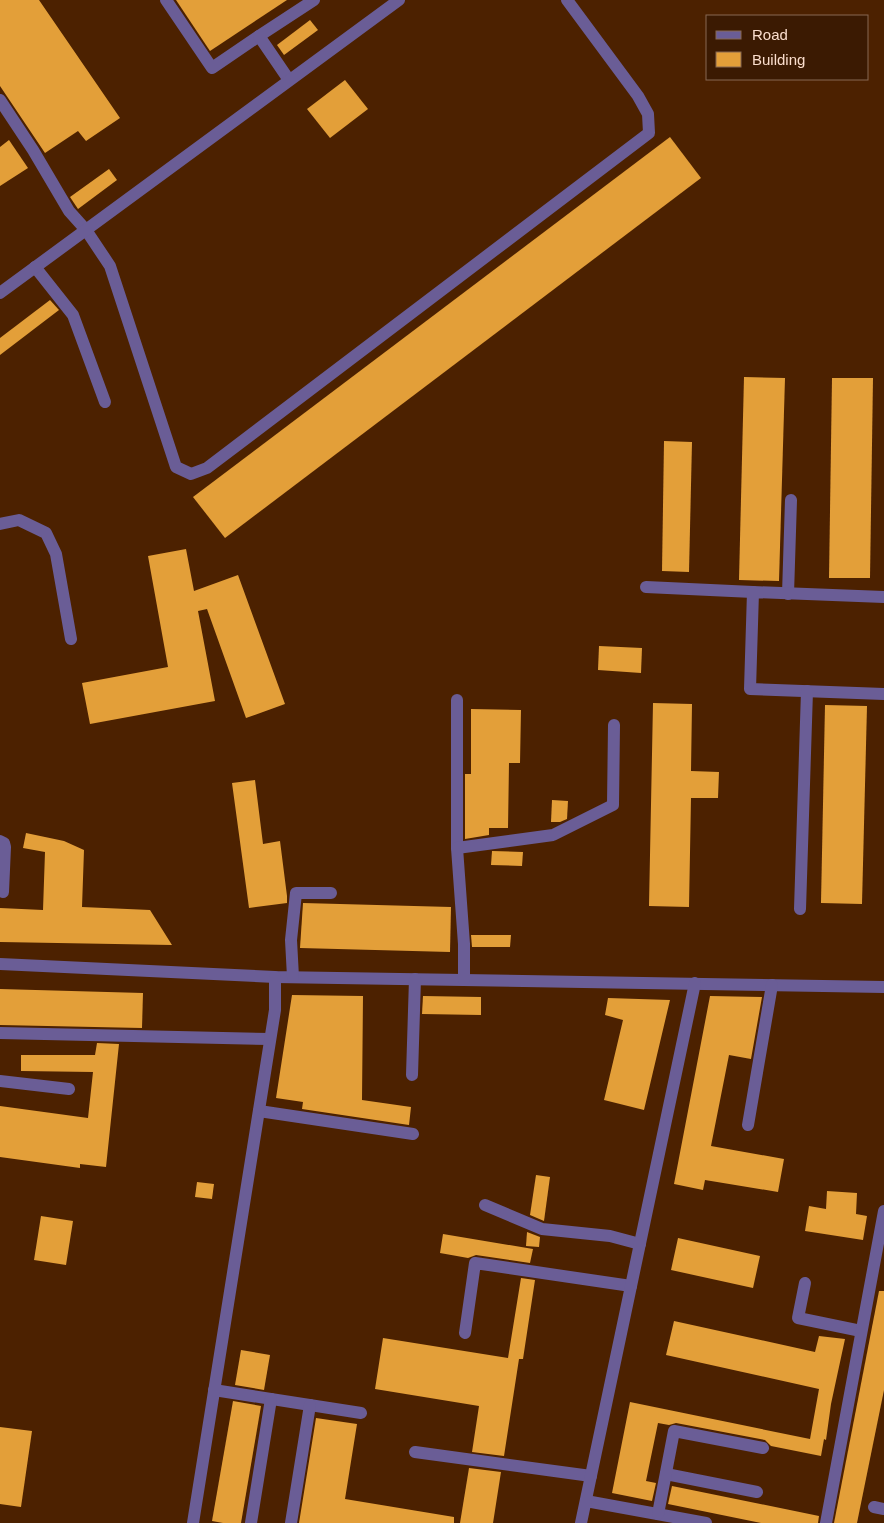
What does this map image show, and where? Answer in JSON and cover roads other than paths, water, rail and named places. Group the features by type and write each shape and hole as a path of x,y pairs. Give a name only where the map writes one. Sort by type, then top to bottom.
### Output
{"street":[{"path":"166,0 212,68 314,0"},
{"path":"0,293 399,0"},
{"path":"0,100 34,150 68,211 86,230 110,266 176,467 191,474 207,468 649,133 648,114 638,96 567,0"},
{"path":"259,36 289,80"},
{"path":"35,267 73,315 105,402"},
{"path":"788,594 790,500"},
{"path":"0,524 19,520 46,533 56,554 72,639"},
{"path":"646,587 884,597"},
{"path":"753,592 750,689 884,694"},
{"path":"800,910 806,691"},
{"path":"457,700 457,848 464,944 464,980"},
{"path":"457,848 553,835 613,805 614,726"},
{"path":"0,841 6,847 3,892"},
{"path":"292,978 291,940 296,893 331,893"},
{"path":"0,964 292,978 884,987"},
{"path":"193,1523 270,1039 274,1010 275,977"},
{"path":"412,1075 415,979"},
{"path":"581,1523 695,983"},
{"path":"748,1125 772,984"},
{"path":"0,1033 270,1039"},
{"path":"0,1081 69,1089"},
{"path":"259,1111 413,1134"},
{"path":"485,1205 542,1229 610,1236 640,1244"},
{"path":"826,1523 861,1331 879,1265 884,1211"},
{"path":"464,1333 475,1263 631,1286"},
{"path":"805,1283 798,1318 861,1331"},
{"path":"214,1390 361,1413"},
{"path":"251,1523 271,1399"},
{"path":"291,1523 310,1405"},
{"path":"658,1514 674,1431 762,1448"},
{"path":"416,1452 591,1476"},
{"path":"666,1474 757,1492"},
{"path":"586,1501 706,1523"}]}
